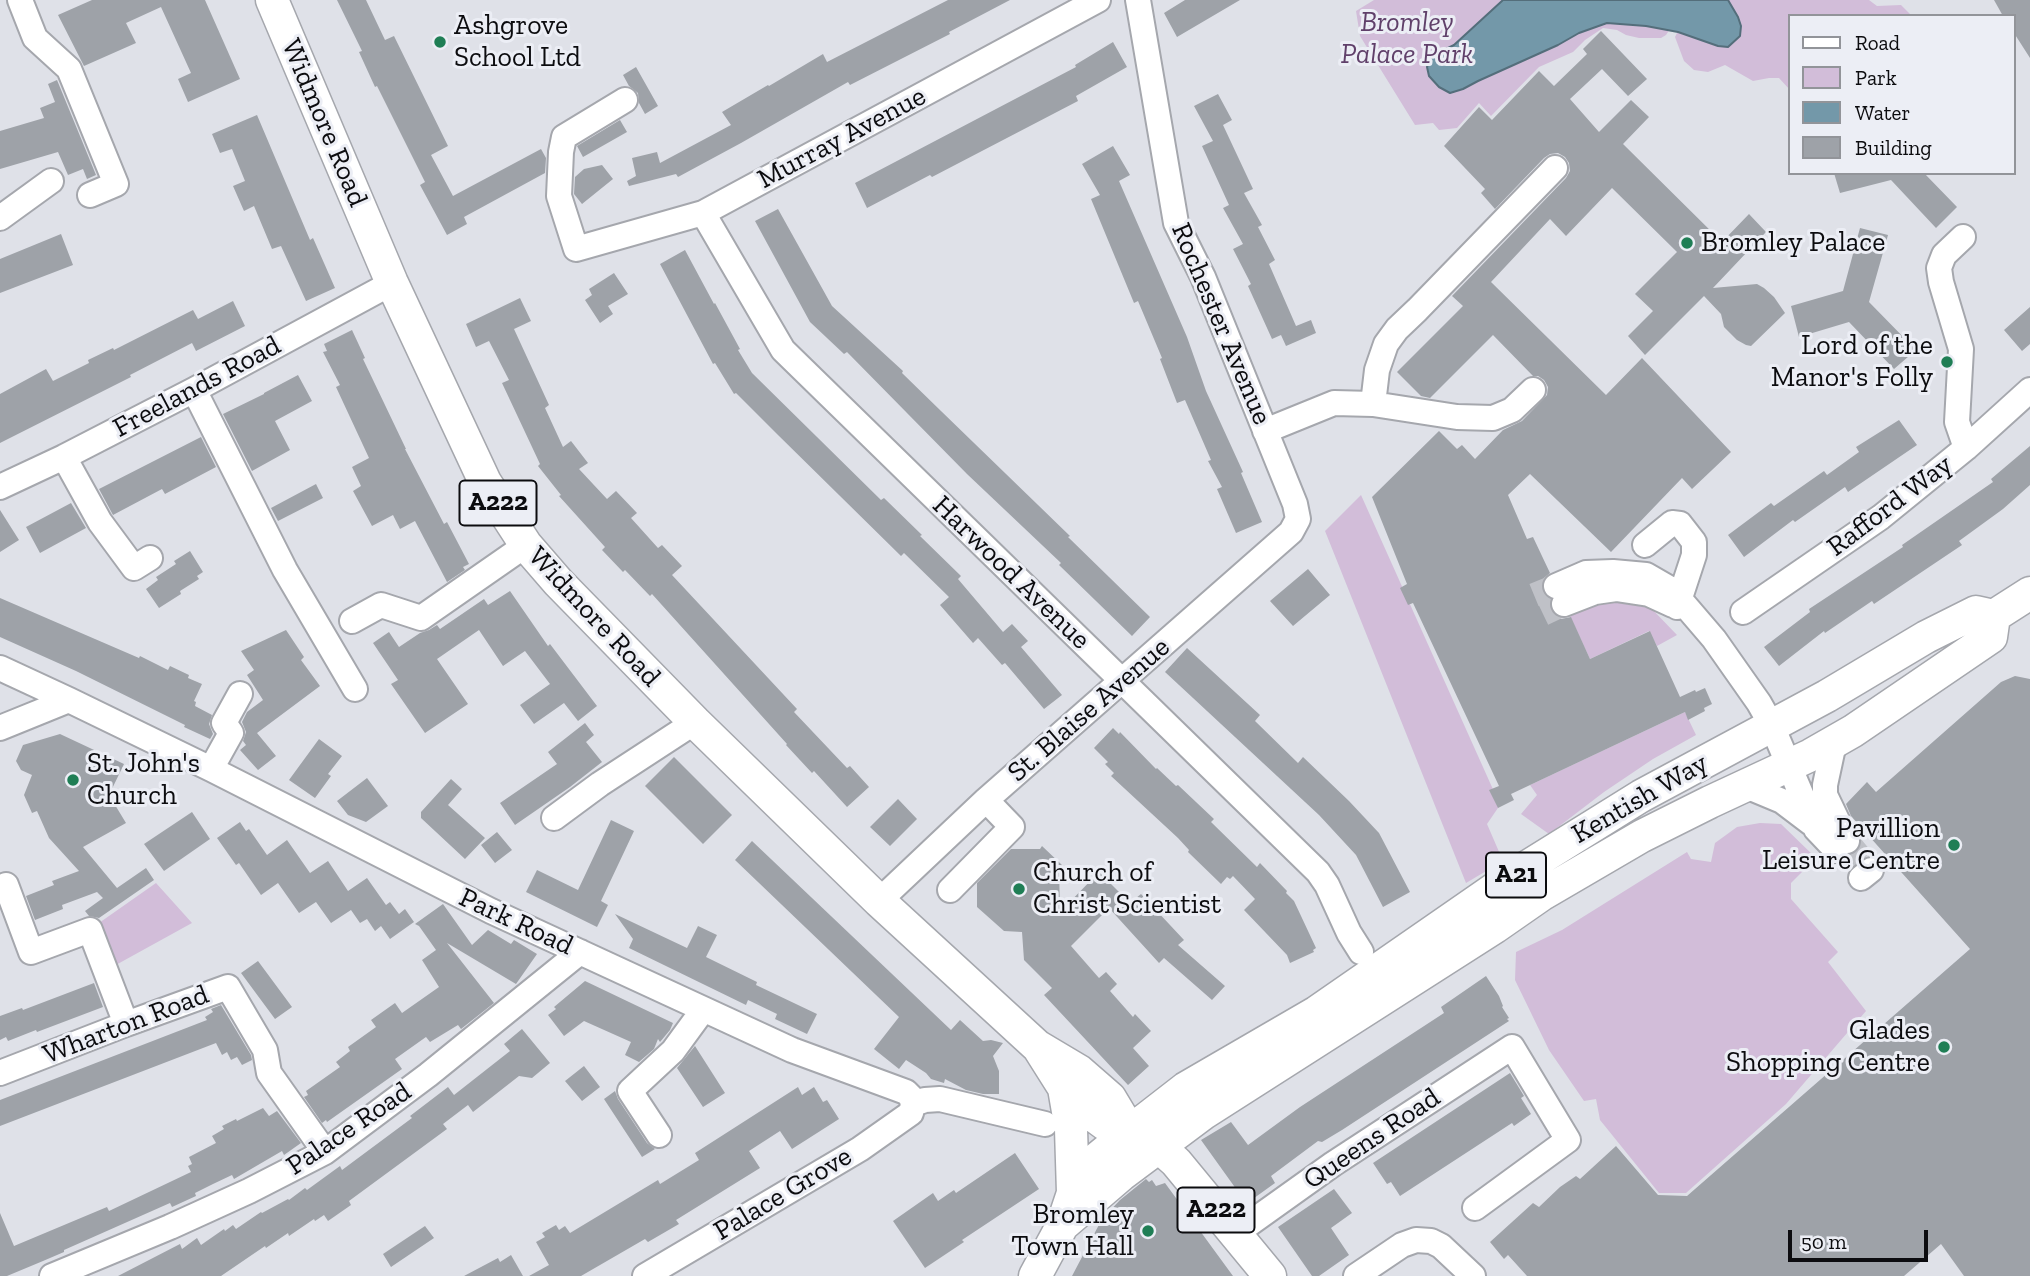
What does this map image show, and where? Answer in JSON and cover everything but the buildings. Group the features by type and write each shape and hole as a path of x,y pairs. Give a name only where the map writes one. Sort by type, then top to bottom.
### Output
{"main road":[{"name":"Widmore Road","path":"272,0 392,283 485,482 526,545 558,582 695,722 879,901 1037,1046 1079,1071 1099,1087 1115,1105 1128,1133"},
{"name":"Kentish Way","path":"1128,1133 1186,1088 1317,1012 1564,844 1659,786 1772,726 1926,638 1976,612 1994,616 2030,593"},
{"name":"Kentish Way","path":"1159,1147 1204,1113 1581,870 1681,816 1788,767 1833,743 1992,637 1994,616"},
{"name":"Widmore Road","path":"1037,1046 1064,1088 1086,1110 1105,1124 1159,1147 1176,1161 1270,1276"},
{"path":"1064,1088 1071,1129 1073,1193"},
{"name":"A21","path":"1035,1276 1062,1226 1073,1193 1083,1176 1100,1156 1128,1133"},
{"name":"A21","path":"1062,1226 1121,1175 1159,1147"}],"street":[{"path":"20,0 35,38 69,69 116,184 90,195"},
{"name":"Murray Avenue","path":"625,100 564,137 559,196 576,249 703,213 1098,0"},
{"name":"Rochester Avenue","path":"1138,0 1176,223 1203,277 1295,504 1298,519"},
{"path":"1373,404 1377,370 1386,344 1397,329 1555,168"},
{"path":"0,218 51,181"},
{"name":"Harwood Avenue","path":"703,213 783,350 1318,872 1327,885 1359,953"},
{"path":"1964,237 1944,255 1939,268 1961,349 1957,422 1966,448"},
{"name":"Freelands Road","path":"0,487 194,390 392,283"},
{"path":"194,390 285,570 355,689"},
{"path":"1265,431 1334,403 1373,404 1457,417 1493,418 1512,410 1533,390"},
{"name":"Rafford Way","path":"1748,601 1881,517 1966,448 2030,390"},
{"path":"64,457 100,522 135,568 150,558"},
{"name":"St. Blaise Avenue","path":"879,901 986,800 1292,532 1298,519"},
{"path":"1646,545 1672,523 1680,524 1689,533 1694,542 1694,555 1683,607"},
{"path":"352,621 381,605 421,618 526,545"},
{"path":"1561,591 1586,573 1613,572 1646,575 1672,590 1683,607 1714,639 1759,703 1772,726 1816,828"},
{"name":"Park Road","path":"0,668 211,769 491,911 792,1050 906,1092 913,1104"},
{"path":"211,769 231,733 224,723 240,694"},
{"path":"0,728 69,700"},
{"path":"554,818 600,784 695,722"},
{"path":"1746,786 1782,801 1841,845 1825,795 1833,743"},
{"path":"950,890 1012,827 986,800"},
{"path":"6,886 32,952 90,930 126,1024"},
{"name":"Palace Road","path":"52,1276 170,1227 325,1152 428,1075 580,952"},
{"name":"Wharton Road","path":"0,1073 228,987 265,1050 269,1073 325,1152"},
{"path":"659,1135 630,1091 673,1051 703,1010"},
{"name":"Queens Road","path":"1235,1234 1333,1164 1512,1047 1568,1140 1475,1208"},
{"path":"913,1104 940,1099 1045,1124"},
{"name":"Palace Grove","path":"645,1276 860,1149 911,1112 913,1104"},
{"path":"1356,1276 1402,1245 1416,1240 1431,1241 1441,1246 1473,1276"},
{"path":"1441,1246 1466,1276"}],"green space":[{"name":"Bromley Palace Park","path":"1374,0 1518,0 1559,17 1672,26 1661,38 1639,38 1603,28 1573,52 1539,67 1491,116 1479,103 1457,128 1439,130 1433,123 1415,125 1360,36 1356,11"},
{"path":"1713,0 1869,0 1877,6 1901,5 1910,14 1788,14 1788,88 1779,78 1753,81 1725,65 1708,72 1694,70 1684,61 1675,37 1680,27"},
{"path":"1361,495 1500,805 1487,824 1503,861 1466,883 1325,531"},
{"path":"1614,602 1651,608 1677,635 1657,646 1649,631 1590,659 1569,614 1600,603"},
{"path":"1685,712 1696,735 1653,759 1604,792 1549,834 1521,814 1537,795 1530,785"},
{"path":"1760,823 1781,824 1816,858 1791,883 1791,899 1838,952 1828,962 1866,1011 1786,1104 1686,1193 1659,1193 1600,1120 1596,1099 1584,1101 1549,1050 1515,980 1516,952 1562,930 1687,852 1691,859 1711,862 1715,843 1737,827"},
{"path":"156,883 192,923 114,966 99,923"}],"water":[{"path":"1503,0 1728,0 1741,26 1740,36 1728,47 1678,32 1607,23 1579,33 1463,89 1450,93 1439,87 1429,76 1427,67 1430,60 1454,45"}],"tunnel":[{"path":"1534,595 1556,586"},
{"path":"1543,614 1564,604"},
{"path":"1847,841 1871,870"}],"place":[{"name":"Ashgrove School Ltd","path":"440,42"},
{"name":"Bromley Palace","path":"1687,243"},
{"name":"Lord of the Manor's Folly","path":"1947,362"},
{"name":"St. John's Church","path":"73,780"},
{"name":"Pavillion Leisure Centre","path":"1954,845"},
{"name":"Church of Christ Scientist","path":"1019,889"},
{"name":"Glades Shopping Centre","path":"1944,1047"},
{"name":"Bromley Town Hall","path":"1148,1231"}]}
